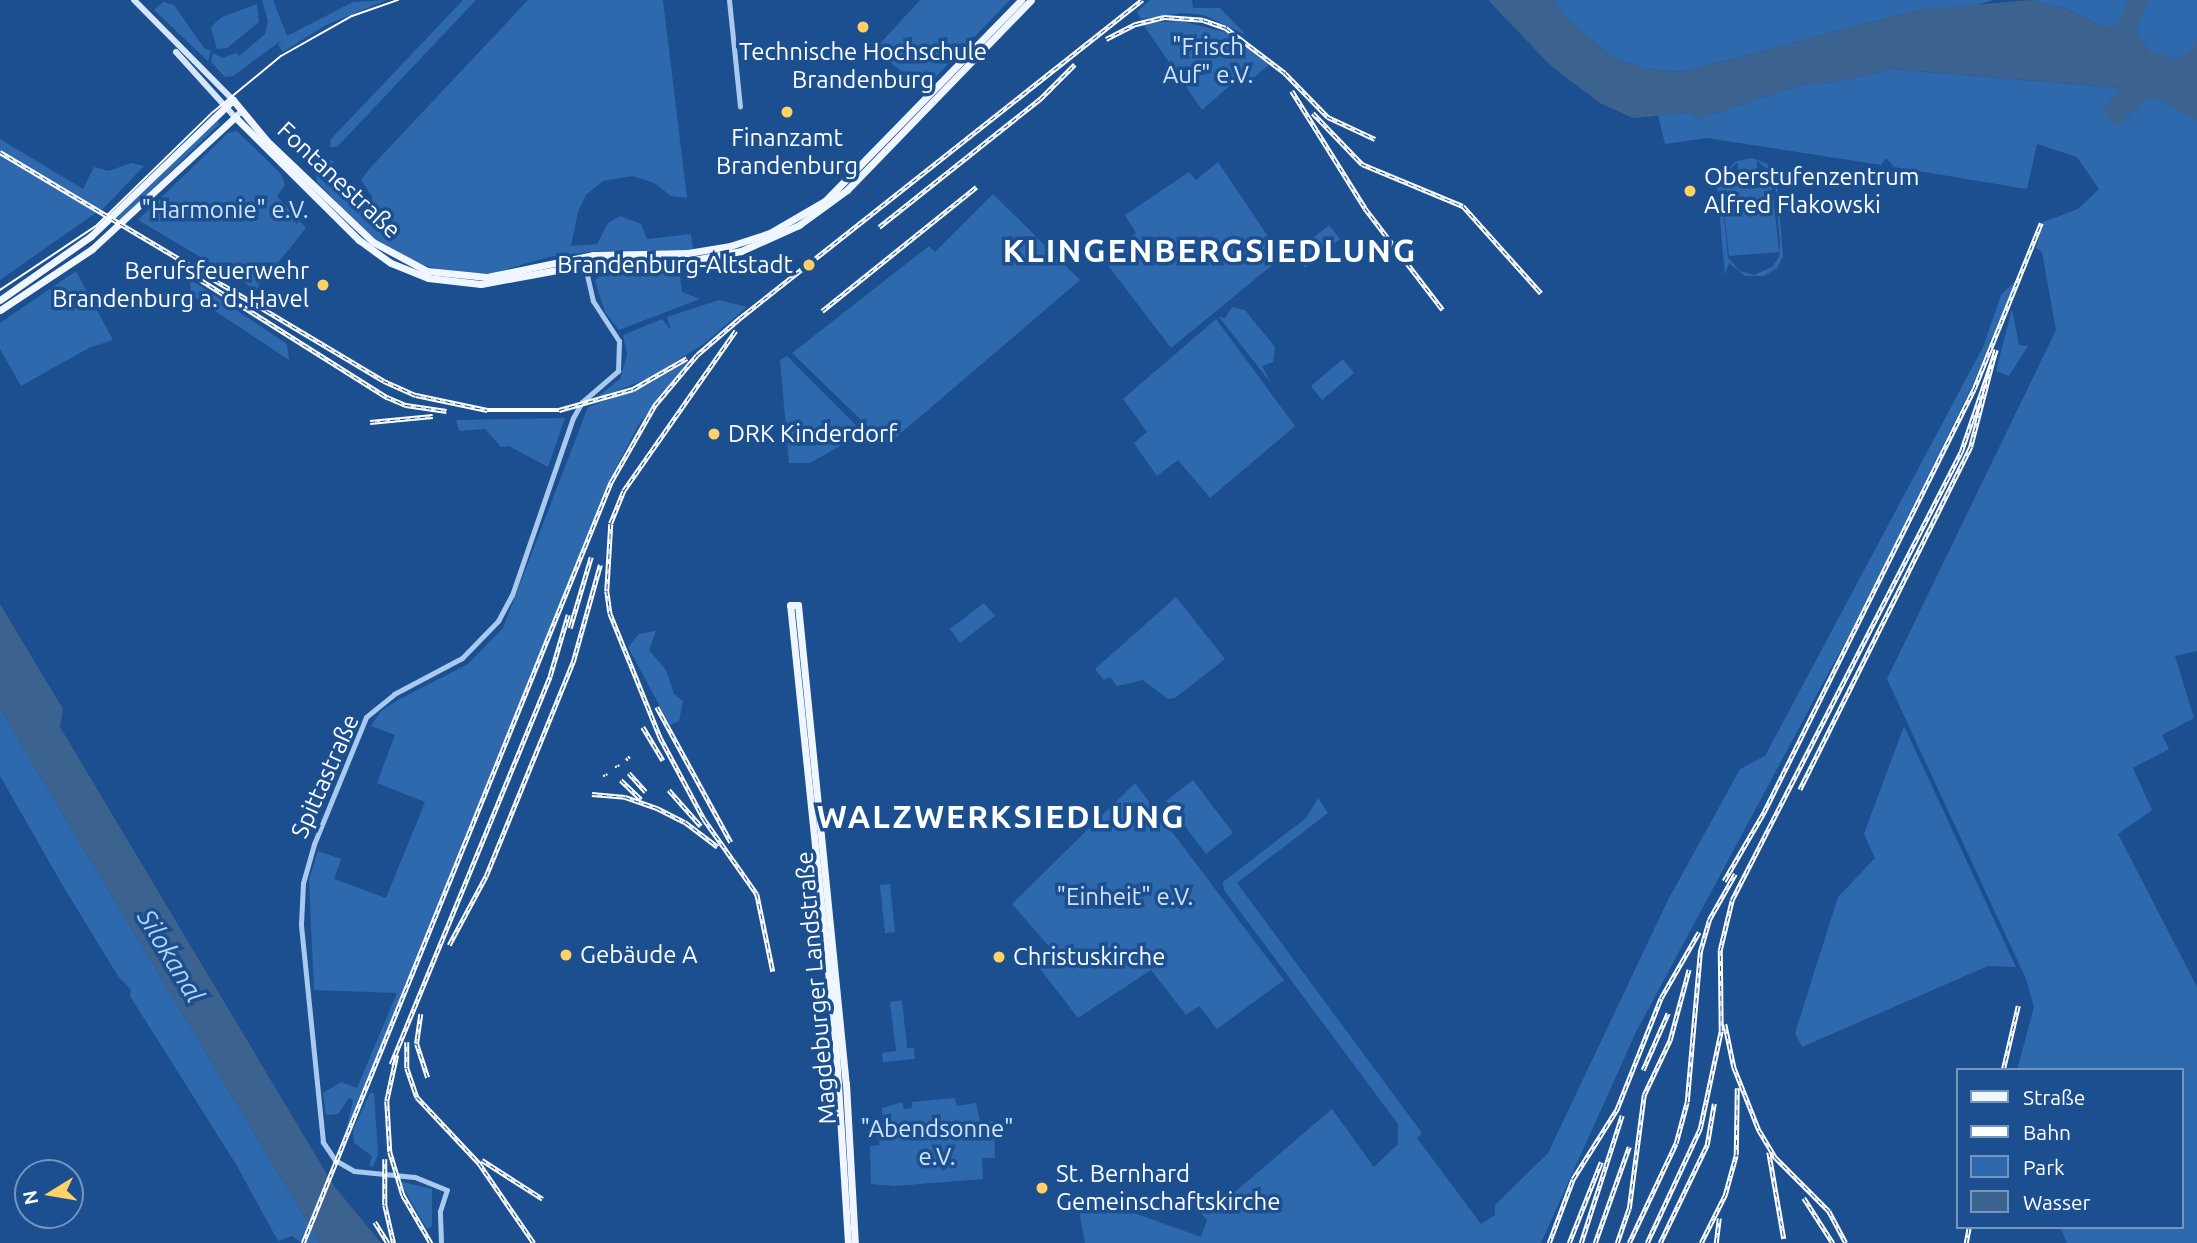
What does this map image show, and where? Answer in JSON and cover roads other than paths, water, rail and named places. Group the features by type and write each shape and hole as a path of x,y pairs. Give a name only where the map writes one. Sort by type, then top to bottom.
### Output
{"main road":[{"path":"0,310 92,249 238,115 230,103 134,0"},
{"path":"923,108 1021,0"},
{"path":"923,108 1031,0"},
{"path":"0,300 91,236 230,103"},
{"name":"Fontanestraße","path":"238,115 363,234 410,264 474,277 582,256 703,251 741,243 786,224 825,201 923,108"},
{"name":"Fontanestraße","path":"238,115 340,223 382,257 409,271 444,282 481,284 584,265 718,258 763,243 827,206 923,108"},
{"name":"Magdeburger Landstraße","path":"848,1243 835,1039 794,605 846,1084 855,1243"}],"street":[{"path":"729,0 740,106"},
{"name":"Spittastraße","path":"441,1243 439,1219 447,1190 414,1177 364,1174 335,1160 326,1148 319,1119 301,923 303,883 314,844 366,718 394,694 462,658 493,628 512,595 573,418 582,402 618,371 619,341 593,301 582,256"}],"water":[{"path":"1488,0 1553,0 1566,18 1612,57 1644,69 1682,72 1917,10 2029,0 2064,8 2105,27 2118,24 2128,0 2148,0 2136,32 2149,51 2177,59 2192,49 2197,38 2197,122 2160,100 2147,98 2117,127 2102,111 2121,88 1893,69 1837,82 1801,85 1697,119 1688,113 1633,118 1600,103 1551,66"},
{"name":"Silokanal","path":"0,604 63,709 60,727 334,1186 381,1243 320,1243 52,796 0,708"}],"tram line":[{"path":"0,290 96,226 213,112 281,56 352,16 398,0"}],"railway":[{"path":"303,1243 611,482 655,405 697,355 740,318 1142,0"},
{"path":"1106,39 1136,24 1164,17 1203,20 1226,28 1285,73 1328,117 1375,139"},
{"path":"879,227 1040,99 1075,64"},
{"path":"1292,91 1365,208 1443,310"},
{"path":"1313,113 1362,164 1463,206 1541,293"},
{"path":"0,152 384,381 416,395 487,410 559,410 633,389 687,358"},
{"path":"822,311 976,187"},
{"path":"1724,881 1764,812 1974,389 2041,223"},
{"path":"185,270 387,397 406,405 447,411"},
{"path":"736,331 624,491 611,524 607,591 610,613 660,737 704,819 757,894 773,971"},
{"path":"1647,1243 1700,1129 1721,1031 1720,950 1732,900 1961,452 1996,350 1971,447 1800,790"},
{"path":"370,422 433,416"},
{"path":"570,628 591,557"},
{"path":"449,945 486,876 573,662 600,565"},
{"path":"391,1064 550,676 568,615"},
{"path":"657,707 731,842"},
{"path":"643,727 663,760"},
{"path":"629,773 646,792"},
{"path":"621,780 641,799"},
{"path":"669,790 701,826"},
{"path":"592,794 625,797 657,808 685,822 718,847"},
{"path":"1629,1243 1676,1143 1687,1102 1700,952 1709,920 1735,874"},
{"path":"1549,1243 1573,1179 1617,1109 1661,998 1699,932"},
{"path":"1617,1243 1629,1209 1644,1095 1670,1040 1689,969"},
{"path":"2003,1068 2018,1006"},
{"path":"1643,1070 1668,1013"},
{"path":"421,1014 417,1044 428,1077"},
{"path":"1725,1024 1734,1067 1759,1130 1776,1158 1829,1211 1846,1243"},
{"path":"407,1042 407,1068 417,1097 479,1163 534,1243"},
{"path":"397,1055 387,1101 390,1152 403,1195 431,1243"},
{"path":"1701,1243 1725,1195 1736,1155 1737,1088"},
{"path":"1660,1243 1707,1145 1714,1104"},
{"path":"1581,1243 1622,1115"},
{"path":"1595,1243 1629,1147"},
{"path":"1769,1152 1784,1239"},
{"path":"385,1159 385,1205 394,1243"},
{"path":"482,1160 543,1199"},
{"path":"1569,1243 1601,1162"},
{"path":"1804,1198 1833,1243"},
{"path":"1716,1243 1719,1218"},
{"path":"375,1222 388,1243"},
{"path":"1966,1243 1969,1229"}],"place":[{"name":"Technische Hochschule Brandenburg","path":"863,27"},
{"name":"Finanzamt Brandenburg","path":"787,112"},
{"name":"Oberstufenzentrum Alfred Flakowski","path":"1690,191"},
{"name":"Brandenburg-Altstadt","path":"809,265"},
{"name":"Berufsfeuerwehr Brandenburg a. d. Havel","path":"323,285"},
{"name":"DRK Kinderdorf","path":"714,434"},
{"name":"Gebäude A","path":"566,955"},
{"name":"Christuskirche","path":"999,957"},
{"name":"St. Bernhard Gemeinschaftskirche","path":"1042,1188"}],"district":[{"name":"KLINGENBERGSIEDLUNG","path":"1210,250"},
{"name":"WALZWERKSIEDLUNG","path":"1001,816"}],"park label":[{"name":"\"Frisch Auf\" e.V.","path":"1208,61"},
{"name":"\"Harmonie\" e.V.","path":"225,210"},
{"name":"\"Einheit\" e.V.","path":"1125,897"},
{"name":"\"Abendsonne\" e.V.","path":"937,1143"}]}
